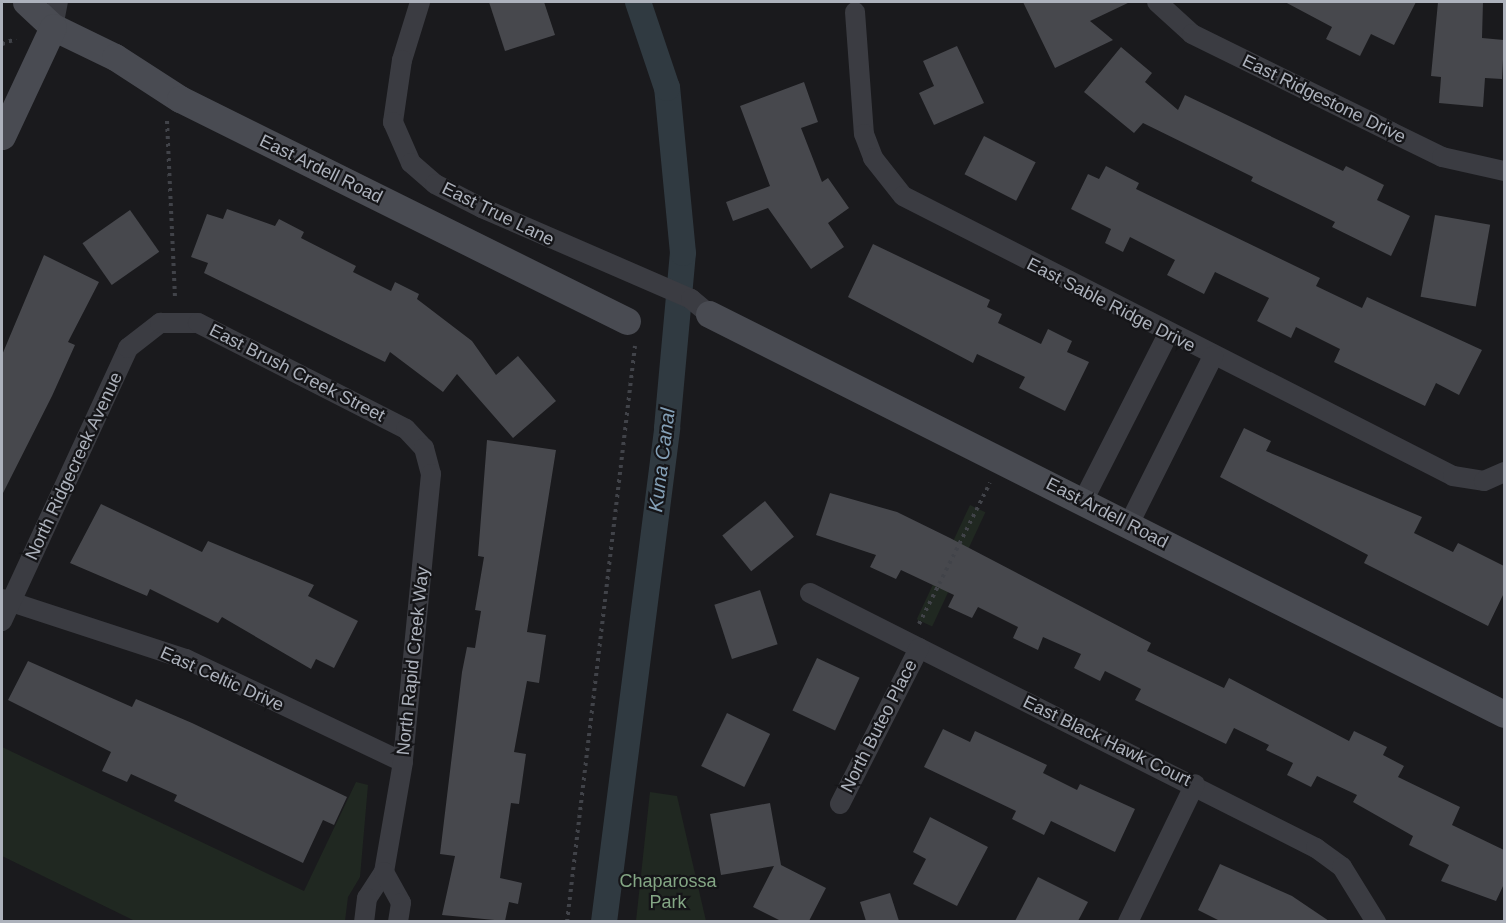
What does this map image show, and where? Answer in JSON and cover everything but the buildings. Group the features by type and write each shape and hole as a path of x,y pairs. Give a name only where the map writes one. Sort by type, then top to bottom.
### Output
{"street":[{"name":"East Ardell Road","path":"26,2 55,14 115,57 180,99 631,333"},
{"name":"East True Lane","path":"420,2 402,60 393,122 411,163 435,184 482,208 664,287 700,306"},
{"name":"East Ridgestone Drive","path":"1157,2 1192,33 1442,157 1504,171"},
{"name":"East Sable Ridge Drive","path":"855,12 864,134 886,179 923,208 1168,334 1453,476 1484,481 1503,473"},
{"path":"2,136 55,14"},
{"name":"East Ardell Road","path":"700,306 1504,714"},
{"name":"East Brush Creek Street","path":"160,323 198,323 406,429 424,448"},
{"name":"North Ridgecreek Avenue","path":"2,621 7,600 128,348 160,323"},
{"path":"1083,501 1168,334"},
{"path":"1129,524 1213,356"},
{"name":"North Rapid Creek Way","path":"364,921 367,898 384,872 403,762 431,474 424,448"},
{"name":"East Black Hawk Court","path":"810,593 1195,784 1342,867 1376,921"},
{"name":"East Celtic Drive","path":"7,600 186,659 403,762"},
{"name":"North Buteo Place","path":"840,804 919,648"},
{"path":"1128,921 1195,784"},
{"path":"384,872 401,903 398,921"}],"path":[{"path":"2,44 16,39"},
{"path":"171,112 167,121 175,300"},
{"path":"567,921 631,333"},
{"path":"917,627 990,483"}],"green space":[{"path":"970,505 985,512 932,626 917,619"},
{"path":"2,747 304,891 356,782 368,785 360,877 348,897 345,921 135,921 2,856"},
{"name":"Chaparossa Park","path":"650,792 677,796 706,921 636,921"}],"waterway":[{"name":"Kuna Canal","path":"604,922 667,428 683,253 667,88 638,2"}]}
